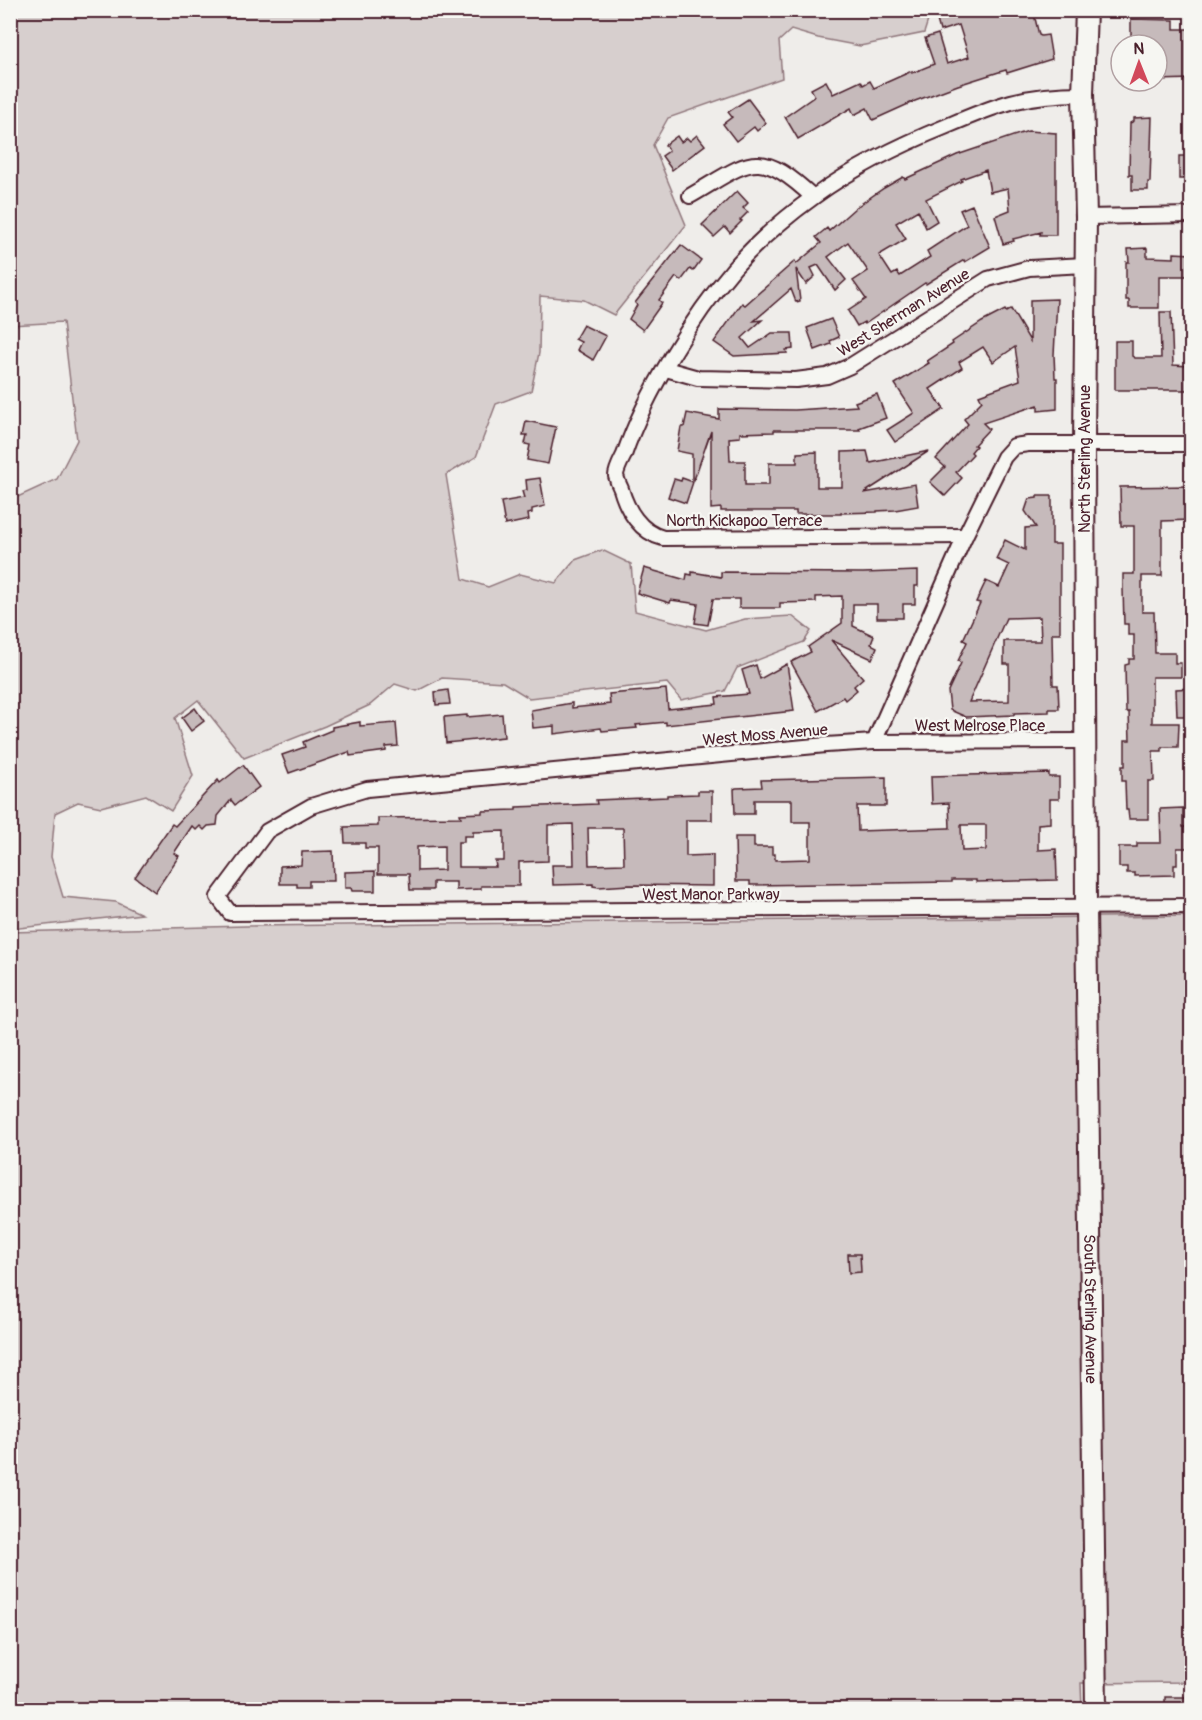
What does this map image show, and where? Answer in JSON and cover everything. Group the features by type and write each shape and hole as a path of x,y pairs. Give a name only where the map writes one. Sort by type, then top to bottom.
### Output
{"street":[{"name":"North Sterling Avenue","path":"1086,10 1083,94 1086,216 1084,444 1086,908"},
{"name":"North Kickapoo Terrace","path":"965,536 666,538 653,535 637,520 626,506 616,475 629,440 666,369 703,308 735,267 813,197 860,166 895,148 978,113 1011,102 1048,95 1083,94"},
{"path":"690,196 741,167 758,163 769,165 785,173 813,197"},
{"path":"1086,216 1191,215"},
{"name":"West Sherman Avenue","path":"666,369 698,378 796,380 827,376 850,366 988,279 1029,268 1085,265"},
{"path":"874,742 965,536 1004,457 1014,446 1028,444 1191,444"},
{"name":"West Melrose Place","path":"874,742 1085,741"},
{"name":"West Moss Avenue","path":"230,913 218,897 267,831 311,806 367,789 874,742"},
{"name":"West Manor Parkway","path":"230,913 1191,906"},
{"name":"South Sterling Avenue","path":"1086,908 1096,1710"}],"shaded area":[{"path":"10,11 931,11 924,33 860,46 791,30 779,41 782,78 668,118 653,145 686,225 614,315 584,300 540,296 539,353 531,391 496,404 476,457 446,475 463,579 488,587 520,574 556,583 575,560 602,550 631,564 635,611 706,630 745,619 792,616 811,631 804,642 737,668 725,691 681,700 667,683 529,698 503,682 442,678 417,691 395,684 370,705 325,726 244,758 198,700 175,718 193,776 171,811 146,795 101,807 78,802 55,813 51,857 63,897 116,902 142,914 11,929 11,500 57,479 77,440 63,322 11,325"},
{"path":"1191,916 1191,1682 1081,1683 1082,1710 11,1709 10,932 246,926"}],"building":[{"path":"968,10 1008,10 1009,15 1033,10 1039,35 1048,35 1052,59 958,85 873,120 867,108 854,115 851,108 798,139 785,117 815,96 811,89 826,81 833,94 861,81 863,85 870,81 874,88 934,64 925,38 938,34 947,64 969,57 959,25 940,31 937,20"},
{"path":"1131,19 1174,20 1174,29 1191,29 1191,79 1169,80 1169,33 1131,33"},
{"path":"748,99 766,123 757,131 754,127 736,141 723,124 732,117 728,112"},
{"path":"1152,117 1148,190 1132,190 1132,175 1129,175 1130,123 1134,121 1134,118"},
{"path":"1028,131 1056,133 1056,235 1040,235 1041,232 1003,244 995,216 1010,210 1008,188 990,192 986,170 961,179 962,181 926,199 937,221 926,228 918,210 896,223 906,239 879,255 892,275 897,272 900,276 930,257 927,251 967,225 960,210 972,205 990,247 925,283 865,324 864,322 857,326 848,311 866,299 853,281 868,271 848,242 828,257 846,280 835,290 818,265 811,268 815,276 806,284 796,269 800,301 796,302 791,289 754,321 762,320 742,338 750,348 772,333 792,333 793,349 786,350 787,353 734,356 714,342 742,303 745,305 795,261 796,264 821,243 816,237 827,228 829,231 855,208 884,188 903,177 905,179 957,155"},
{"path":"697,135 705,145 672,170 662,156 669,151 665,145 677,136 681,142 687,138 690,141"},
{"path":"1179,156 1191,156 1191,179 1179,179"},
{"path":"737,191 748,203 743,208 748,212 730,233 725,227 714,237 702,225"},
{"path":"681,245 701,260 681,281 676,277 659,300 662,303 643,330 629,319 637,305 635,303"},
{"path":"1147,248 1147,257 1174,258 1174,253 1191,254 1191,276 1159,276 1159,308 1129,308 1129,300 1126,300 1128,249"},
{"path":"1057,299 1054,355 1057,409 1038,411 1038,405 983,423 989,429 974,445 976,446 971,452 973,454 956,472 962,478 945,496 930,482 945,467 936,459 968,424 964,419 982,401 979,395 1020,380 1015,347 993,362 983,347 959,362 962,368 930,389 944,409 895,442 887,430 914,413 895,384 929,363 927,361 953,344 952,342 1005,310 1006,312 1011,309 1030,341 1030,300"},
{"path":"1160,312 1171,312 1173,365 1189,366 1191,390 1115,390 1115,341 1132,341 1132,356 1135,358 1161,358"},
{"path":"831,319 839,337 830,341 831,344 815,350 807,328"},
{"path":"583,325 606,336 593,360 577,350 581,342 575,339"},
{"path":"877,394 886,418 859,428 860,430 774,430 774,432 740,433 740,437 729,438 730,461 745,461 745,485 769,485 769,463 797,463 797,453 817,452 817,487 842,487 842,452 867,451 870,463 929,451 864,493 915,484 918,506 841,514 711,509 711,431 694,480 692,480 692,454 677,451 681,427 684,427 687,413 719,419 719,409 795,410 857,406 855,402"},
{"path":"526,421 556,427 548,464 527,460 530,445 525,444 527,435 523,435"},
{"path":"540,478 545,506 532,509 532,513 528,514 529,520 505,525 501,502 524,498 522,491 527,490 526,480"},
{"path":"682,478 693,482 686,503 668,497 674,479 681,481"},
{"path":"1191,486 1191,520 1162,521 1162,576 1142,576 1142,612 1154,612 1155,653 1175,653 1175,663 1181,663 1181,677 1152,677 1152,723 1179,723 1178,747 1162,747 1162,751 1153,751 1154,781 1148,781 1148,819 1129,819 1128,810 1126,810 1125,781 1122,781 1122,766 1125,766 1125,740 1130,740 1129,712 1126,712 1125,665 1129,664 1129,659 1134,659 1134,635 1128,635 1128,624 1124,624 1123,574 1134,574 1134,526 1121,526 1120,487"},
{"path":"1037,496 1052,496 1052,544 1060,544 1060,633 1052,633 1053,685 1058,685 1059,709 1049,709 1049,712 966,717 950,710 948,691 961,663 958,661 967,642 963,640 980,603 976,602 986,581 999,587 1009,565 996,559 1005,540 1025,550 1025,528 1036,527 1025,511 1029,499 1037,498","holes":["1040,617 1041,641 1004,641 1004,664 1009,664 1009,701 969,702 1006,618"]},
{"path":"644,568 686,580 687,574 692,575 692,572 721,577 721,572 918,571 918,586 915,586 915,604 903,604 903,618 877,618 877,604 853,604 853,626 874,636 871,644 877,647 872,659 831,640 863,678 854,686 857,690 845,700 843,697 818,711 791,662 811,652 808,647 842,623 842,596 816,597 816,602 780,603 780,608 739,608 739,599 713,599 708,625 695,623 698,604 671,600 670,603 637,593"},
{"path":"787,664 794,711 666,725 666,722 636,725 637,728 602,731 601,728 554,734 554,726 533,728 531,710 572,703 572,708 610,704 609,694 666,689 668,709 717,704 716,697 749,694 742,670 756,665 760,679"},
{"path":"1191,688 1191,716 1177,716 1176,689"},
{"path":"448,690 450,704 436,705 435,692"},
{"path":"195,708 204,721 191,731 182,718"},
{"path":"502,714 504,737 446,743 444,717"},
{"path":"360,722 360,726 396,723 398,746 386,747 386,751 350,756 349,752 289,773 282,755 305,747 303,742 332,730 332,727"},
{"path":"243,765 259,787 235,805 231,800 218,816 217,825 208,826 204,830 200,826 196,830 192,826 174,853 179,856 155,892 135,877 172,824 175,826 218,780 220,783"},
{"path":"1049,773 1049,777 1059,777 1059,799 1050,799 1050,823 1038,824 1038,850 1056,849 1057,880 750,885 750,881 736,881 735,837 754,837 754,847 772,847 775,860 810,859 810,822 792,822 792,800 754,800 754,814 735,814 734,789 762,787 761,780 886,777 886,806 857,806 858,831 950,828 949,803 932,804 931,776","holes":["961,825 986,825 986,850 962,851"]},
{"path":"698,791 712,791 712,820 686,820 686,856 713,855 713,886 553,885 552,865 574,865 573,824 548,825 548,861 519,862 519,886 481,886 481,889 456,890 456,882 433,882 433,890 410,890 409,874 378,874 378,848 365,848 365,843 345,843 344,827 378,826 378,818 461,817 460,814 516,810 516,807 597,804 596,800 698,794","holes":["588,828 623,828 624,864 589,865","504,831 504,861 495,861 496,867 458,867 458,842 464,842 464,836 473,836 473,832","444,846 444,870 417,871 417,847"]},
{"path":"1183,808 1183,827 1191,827 1191,848 1177,848 1177,865 1174,865 1174,875 1135,876 1135,873 1127,873 1127,867 1119,867 1119,847 1137,847 1137,843 1161,843 1160,809"},
{"path":"333,851 334,881 309,881 309,887 280,884 280,866 301,865 302,852"},
{"path":"375,871 375,891 352,891 351,888 345,888 345,872"},
{"path":"848,1254 860,1254 861,1272 849,1273"},
{"path":"1165,1697 1191,1697 1191,1710 1165,1710"}]}
